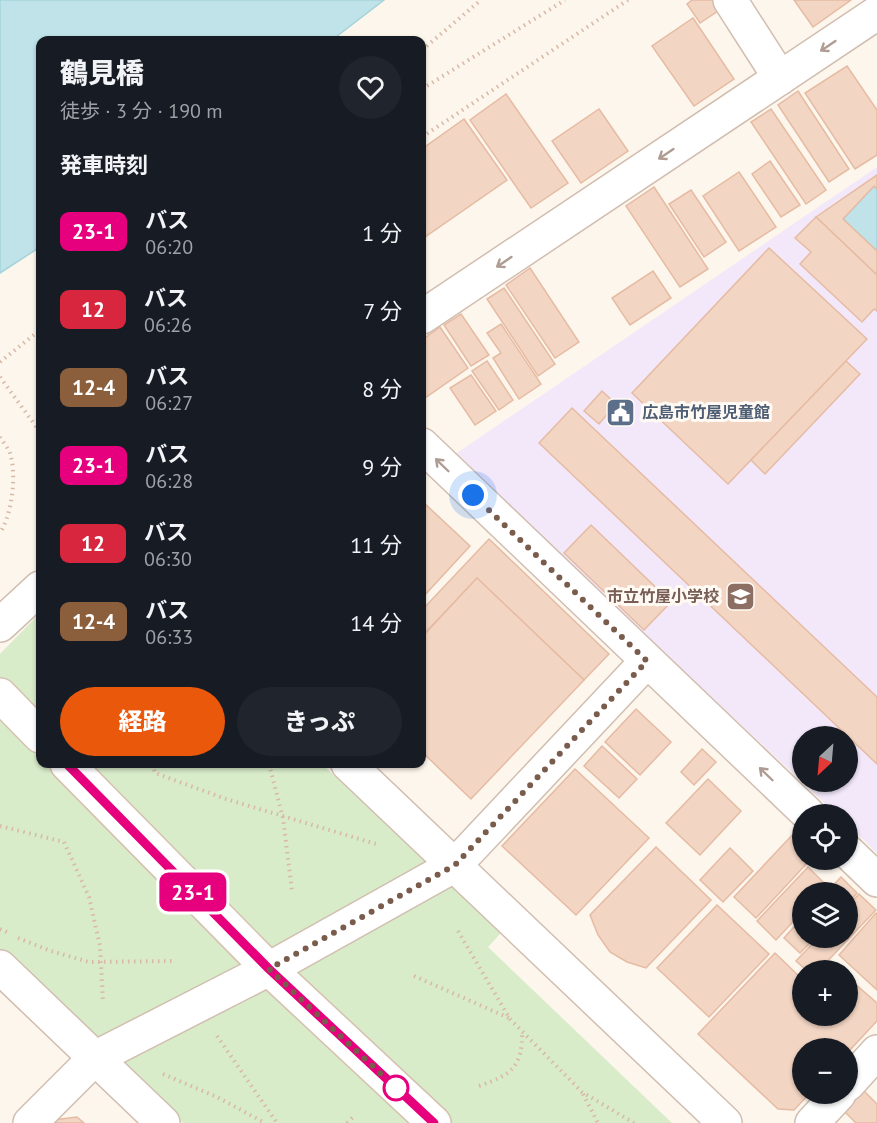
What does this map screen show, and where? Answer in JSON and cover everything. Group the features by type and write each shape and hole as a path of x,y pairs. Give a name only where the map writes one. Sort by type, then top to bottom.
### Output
{"street":[{"path":"730,0 780,78"},
{"path":"426,314 877,13"},
{"path":"426,449 797,804"},
{"path":"0,625 36,592"},
{"path":"30,1123 95,1058 269,969 455,865 647,661"},
{"path":"0,695 36,732"},
{"path":"71,768 269,969 434,1123"},
{"path":"352,768 725,1123"},
{"path":"858,862 877,880"},
{"path":"0,967 163,1123"},
{"path":"858,1073 877,1052"},
{"path":"812,1123 830,1104"}],"path":[{"path":"426,47 481,0"},
{"path":"426,87 565,0"},
{"path":"426,134 628,0"},
{"path":"0,362 36,333"},
{"path":"0,377 36,426"},
{"path":"0,437 10,454 13,493 6,524 0,533"},
{"path":"154,768 155,772 189,788 376,844"},
{"path":"270,768 283,818 292,891"},
{"path":"0,826 64,842 89,897 101,962 103,1001"},
{"path":"0,929 51,951 89,962 176,961"},
{"path":"458,931 510,1018 582,1092 634,1123"},
{"path":"414,976 510,1018"},
{"path":"479,1086 502,1078 515,1068 523,1052 522,1030"},
{"path":"218,1036 277,1123"},
{"path":"158,1072 217,1097 265,1123"},
{"path":"582,1092 598,1123"},
{"path":"347,1123 353,1117"}],"shaded area":[{"name":"市立竹屋小学校","path":"877,167 877,853 858,835 858,804 825,804 813,792 858,792 858,726 792,726 792,773 454,455"}],"green space":[{"path":"36,617 36,768 326,768 502,932 488,947 672,1123 183,1123 0,950 0,654"}],"water":[{"path":"0,0 384,0 337,36 36,36 36,250 0,273"},
{"path":"874,186 877,189 877,251 843,219"}],"building":[{"path":"692,0 723,0 727,5 700,23 687,4"},
{"path":"794,0 851,0 813,27"},
{"path":"693,18 734,79 694,106 652,46"},
{"path":"847,66 877,110 877,155 855,169 805,93"},
{"path":"798,91 849,169 829,182 778,105"},
{"path":"506,94 568,183 531,208 470,120"},
{"path":"599,109 628,151 581,183 552,141"},
{"path":"771,109 826,190 806,204 751,122"},
{"path":"464,119 507,180 426,236 426,146"},
{"path":"770,161 800,205 781,217 752,174"},
{"path":"739,172 776,227 739,251 703,196"},
{"path":"877,175 877,189 874,186 843,219 877,251 877,275 816,217"},
{"path":"654,187 708,269 680,287 626,206"},
{"path":"691,190 726,242 704,257 669,204"},
{"path":"816,217 877,275 877,311 874,309 862,322 800,264 811,252 795,238"},
{"path":"769,248 867,339 728,484 632,393"},
{"path":"530,268 579,342 555,358 506,285"},
{"path":"653,271 671,298 630,325 612,298"},
{"path":"504,288 555,364 538,376 487,299"},
{"path":"461,314 489,355 471,366 444,325"},
{"path":"501,324 541,384 519,399 493,358 501,353 487,333"},
{"path":"440,327 468,368 426,397 426,337"},
{"path":"487,361 513,400 499,410 472,371"},
{"path":"846,361 860,374 765,474 751,460"},
{"path":"471,375 496,411 475,425 450,388"},
{"path":"602,391 616,404 599,424 584,411"},
{"path":"572,408 877,697 877,764 858,746 858,726 837,726 539,443"},
{"path":"426,505 470,546 426,594"},
{"path":"591,525 671,602 644,630 564,553"},
{"path":"489,539 609,654 584,680 477,578 426,632 426,606"},
{"path":"477,578 584,680 471,799 426,756 426,633"},
{"path":"636,709 671,742 640,775 605,742"},
{"path":"602,746 637,779 619,798 584,766"},
{"path":"702,749 716,762 694,785 681,772"},
{"path":"575,769 649,838 576,915 502,846"},
{"path":"708,779 741,811 700,855 666,823"},
{"path":"792,835 792,870 801,870 756,918 734,897"},
{"path":"656,847 711,900 646,968 627,962 610,952 598,935 590,915"},
{"path":"730,848 753,871 723,902 700,880"},
{"path":"805,870 811,870 823,882 794,882"},
{"path":"841,877 846,882 836,882"},
{"path":"792,884 792,923 776,940 757,921"},
{"path":"858,895 876,910 858,929"},
{"path":"717,905 769,954 709,1017 657,968"},
{"path":"876,913 877,990 858,972 858,960 844,960 839,955 845,948 858,948 858,933"},
{"path":"792,929 792,946 784,938"},
{"path":"795,948 805,948 800,953"},
{"path":"808,948 840,948 828,960 797,960"},
{"path":"775,953 792,969 792,1026 858,1026 858,987 877,1003 877,1021 858,1041 858,1038 792,1038 792,1104 800,1104 794,1110 778,1109 698,1034"},
{"path":"862,1089 877,1104 877,1123 856,1123 843,1110 848,1104 858,1104 858,1093"},
{"path":"77,1117 84,1123 50,1123 53,1120"}],"bus line":[{"name":"23-1","path":"71,768 269,969 434,1123"}],"place":[{"name":"広島市竹屋児童館","path":"621,412"},
{"name":"市立竹屋小学校","path":"740,596"}],"route":[{"path":"396,1088 269,969 455,865 647,661 473,495"}]}
